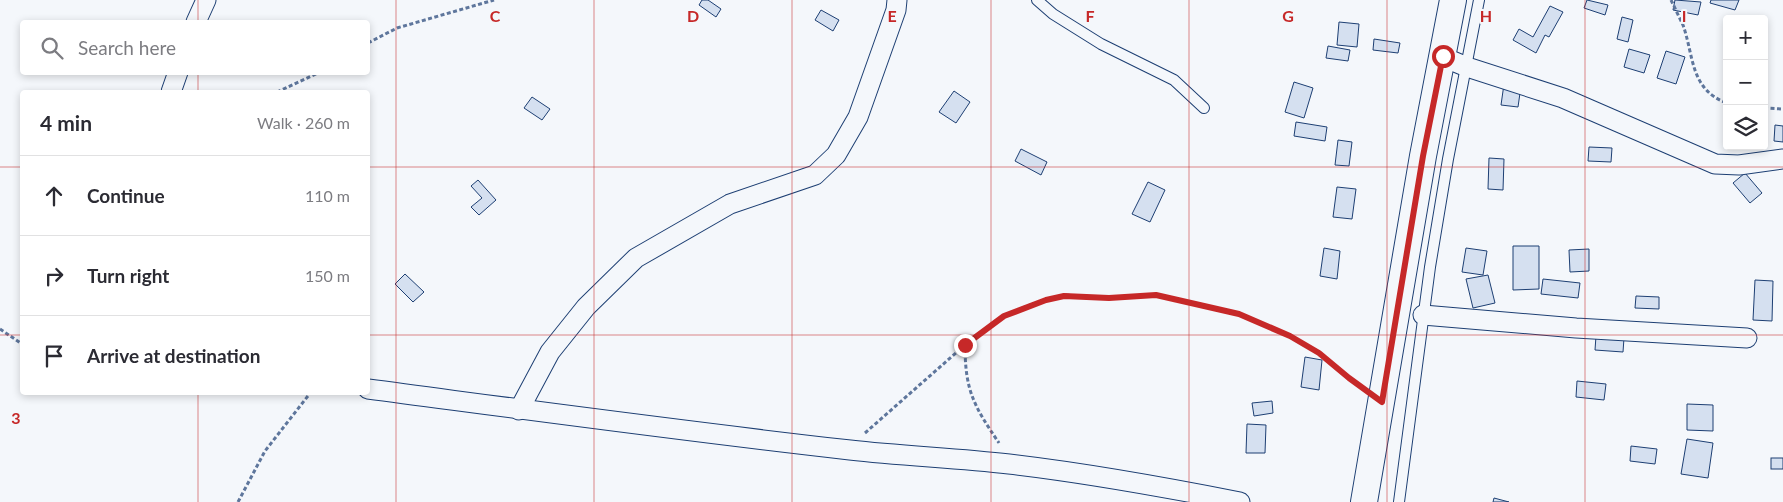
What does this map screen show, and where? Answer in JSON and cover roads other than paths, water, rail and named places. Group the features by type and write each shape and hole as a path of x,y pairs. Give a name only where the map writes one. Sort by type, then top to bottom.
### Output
{"main road":[{"path":"1364,502 1423,156 1453,0"}],"street":[{"path":"197,20 206,0"},
{"path":"519,410 550,352 586,307 636,258 730,204 815,175 836,156 858,117 896,10 897,0"},
{"path":"1443,56 1467,67 1563,98 1715,164 1739,165 1783,159"},
{"path":"172,90 177,75"},
{"path":"1423,315 1576,328 1747,338"},
{"path":"370,389 519,410 850,450 1018,466 1171,488 1240,502"}],"lane":[{"path":"1037,0 1053,14 1101,44 1174,80 1204,108"},
{"path":"1399,502 1423,315 1448,159 1479,0"}]}
